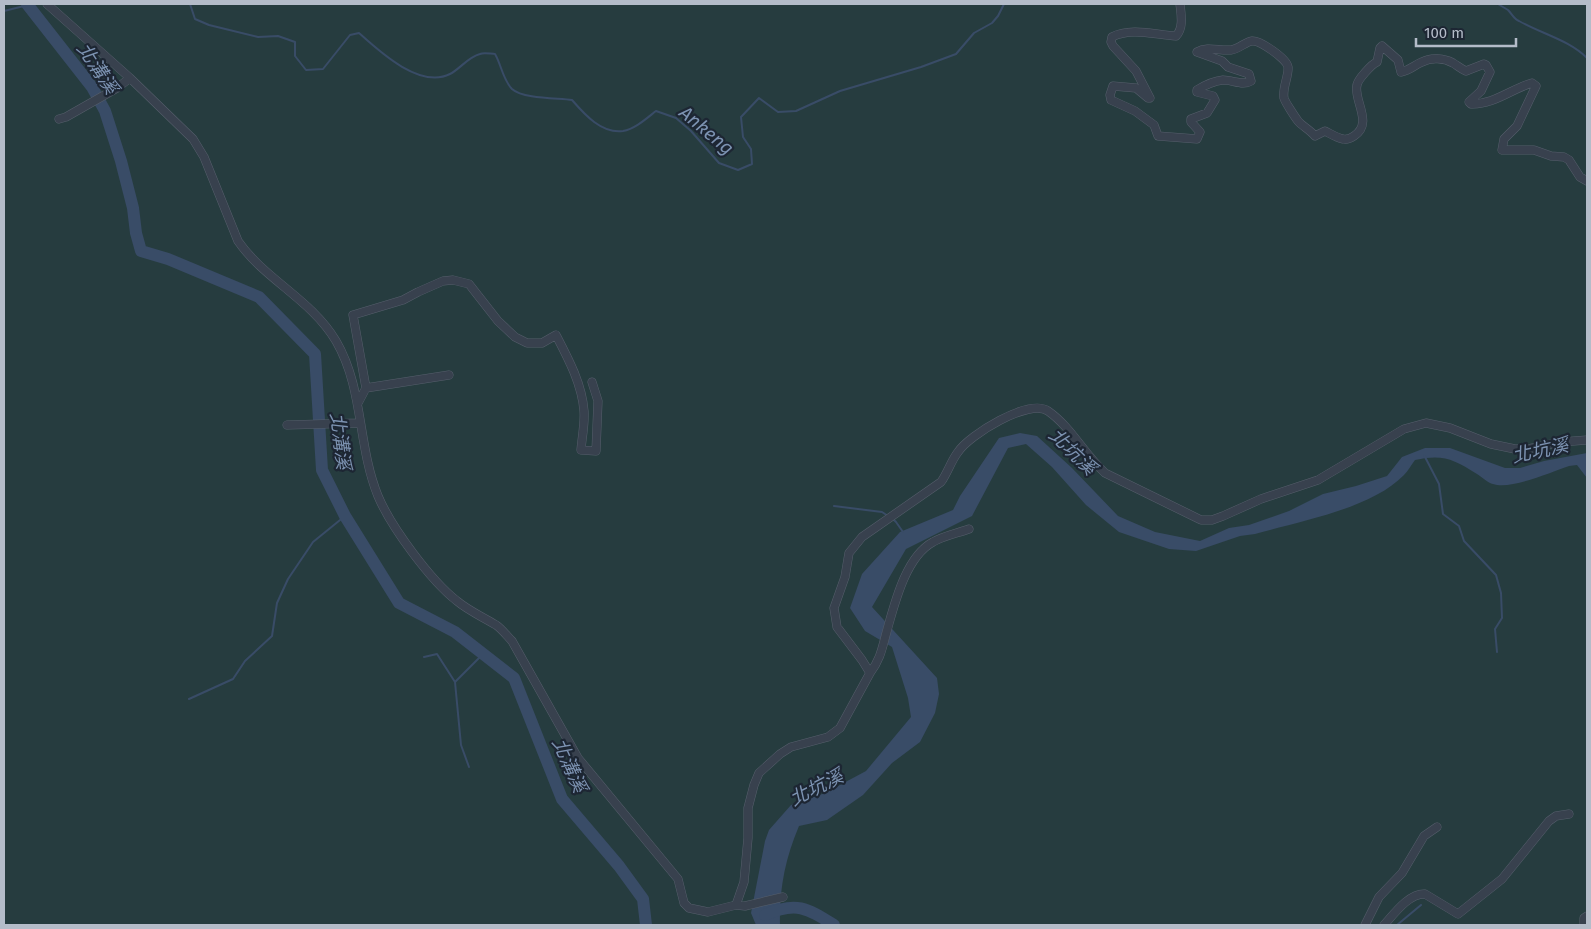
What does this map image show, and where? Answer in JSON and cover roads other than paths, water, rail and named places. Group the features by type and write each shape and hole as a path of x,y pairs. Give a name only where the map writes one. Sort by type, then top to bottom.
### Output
{"street":[{"path":"47,4 130,78 199,147 238,241 245,252 306,304 327,327 348,366 358,403 359,423 368,466 388,517 444,590 459,603 498,626 512,641 578,758 678,879 682,898 689,908 708,912 783,897"},
{"path":"1180,4 1182,18 1180,33 1176,36 1132,32 1117,34 1112,37 1111,42 1136,70 1150,98 1136,88 1113,86 1110,95 1111,100 1134,111 1154,125 1158,136 1197,139 1200,132 1191,122 1191,119 1207,113 1215,100 1213,96 1197,92 1196,90 1212,82 1224,80 1244,83 1251,81 1249,74 1228,67 1222,61 1196,52 1211,48 1230,50 1250,41 1255,41 1286,61 1288,70 1284,98 1298,122 1309,128 1315,136 1325,131 1344,140 1352,138 1358,133 1362,125 1356,85 1359,78 1377,62 1382,46 1398,60 1401,72 1410,70 1421,62 1432,58 1453,63 1466,71 1484,64 1486,65 1489,67 1490,72 1481,91 1469,102 1471,104 1496,99 1525,85 1534,84 1536,86 1517,126 1504,139 1502,150 1534,150 1551,156 1564,157 1569,160 1580,177 1587,181"},
{"path":"62,118 117,88 130,78"},
{"path":"358,403 366,388 353,315 388,306 443,281 453,280 469,284 498,321 515,338 527,343 542,343 556,335 567,356 584,411 581,450 596,451 598,401 592,382"},
{"path":"366,388 449,375"},
{"path":"870,672 837,627 834,608 845,577 850,553 862,537 941,482 949,471 958,452 971,437 1018,411 1037,408 1046,410 1105,473 1201,520 1212,520 1261,499 1318,480 1404,429 1426,423 1450,428 1491,444 1515,449 1528,449 1561,442 1587,440"},
{"path":"291,425 359,423"},
{"path":"736,906 744,882 748,838 748,808 759,773 790,747 828,737 840,728 870,672 878,663 906,575 919,552 933,542 969,529"},
{"path":"1384,925 1401,905 1420,894 1425,894 1458,914 1502,879 1549,821 1556,816 1569,814"},
{"path":"1365,925 1379,897 1402,873 1424,836 1436,826"},
{"path":"1584,925 1584,918 1587,916"}],"water":[{"name":"北坑溪","path":"1020,433 1037,436 1072,468 1118,516 1155,532 1200,541 1229,528 1249,525 1289,511 1323,494 1387,476 1402,457 1425,448 1450,448 1505,468 1520,468 1544,461 1587,453 1587,478 1577,465 1520,483 1501,485 1489,482 1454,461 1441,458 1425,458 1415,460 1404,475 1390,487 1354,505 1313,519 1240,536 1196,551 1169,549 1119,532 1086,505 1052,467 1026,444 1008,448 972,516 906,549 872,607 937,678 939,694 935,713 920,742 892,763 863,795 827,820 799,826 790,850 784,875 780,925 756,925 751,913 765,841 769,830 791,805 825,793 866,771 911,717 908,698 892,647 865,631 850,608 862,574 900,532 953,510 960,496 999,438"}],"waterway":[{"name":"北溝溪","path":"27,4 92,87 105,111 121,161 133,208 136,233 141,251 168,259 259,297 315,354 322,470 345,516 399,603 455,632 514,678 562,799 619,866 643,899 646,925"},
{"name":"Ankeng","path":"190,4 195,19 209,25 258,37 278,36 295,42 295,56 306,70 323,69 350,35 359,33 378,50 401,66 426,77 450,74 476,56 483,53 495,54 506,81 517,92 524,95 572,100 594,122 608,130 623,131 632,128 656,111 676,118 691,131 719,163 738,170 752,164 751,149 743,137 741,117 759,98 778,112 796,111 840,91 921,67 956,54 974,33 992,23 1004,4"},
{"path":"1498,4 1508,10 1517,20 1572,46 1587,58"},
{"path":"4,11 28,5"},
{"path":"1424,455 1439,484 1443,514 1459,526 1464,541 1496,575 1501,593 1502,618 1495,629 1497,652"},
{"path":"834,506 882,512 888,516"},
{"path":"189,699 233,679 245,661 272,636 277,603 288,579 313,542 345,516"},
{"path":"892,518 903,532"},
{"path":"424,657 437,654 455,682"},
{"path":"469,767 461,745 455,682 483,654"},
{"path":"1397,925 1421,905"},
{"path":"765,915 785,908 801,908 816,914 834,925"}]}
